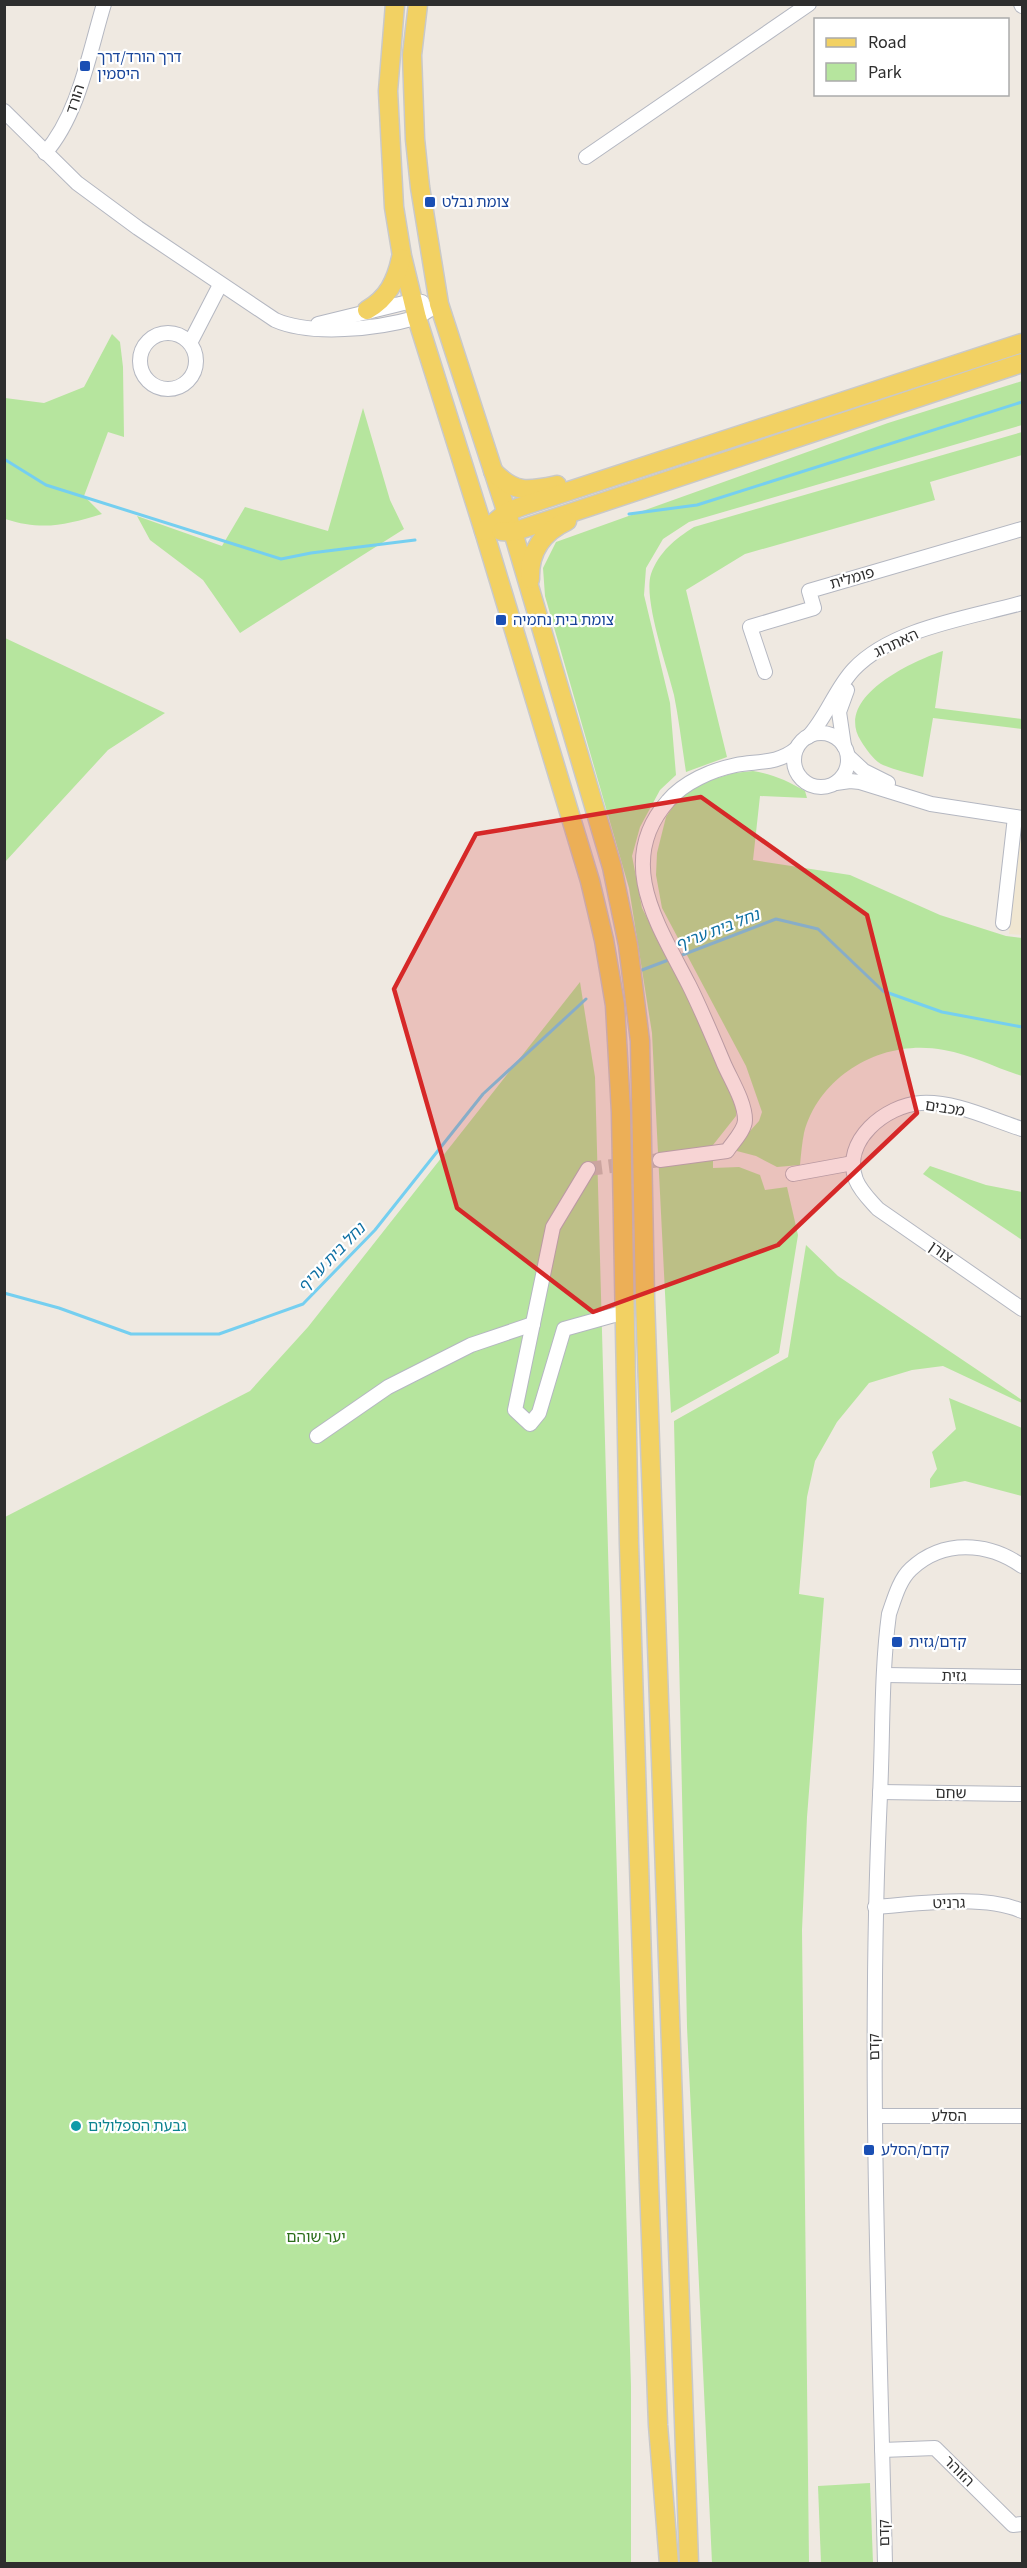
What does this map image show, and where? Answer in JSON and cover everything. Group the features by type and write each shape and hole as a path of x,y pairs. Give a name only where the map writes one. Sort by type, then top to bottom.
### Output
{"main road":[{"path":"395,4 388,91 391,165 402,256 414,309 575,827 606,951 615,1005 619,1052 629,1544 649,2172 658,2425 669,2564"},
{"path":"418,4 412,55 415,139 439,304 507,512 589,785 620,903 640,1041 646,1334 689,2564"},
{"path":"367,310 384,298 392,288 402,256"},
{"path":"484,531 507,512 644,465 1023,343"},
{"path":"484,531 513,532 1023,363"},
{"path":"492,471 515,489 525,490 644,465"},
{"path":"530,590 531,562 540,542 548,532 618,496"}],"street":[{"name":"הורד","path":"45,153 62,133 70,115 105,4"},
{"path":"586,158 809,4"},
{"path":"4,111 77,183 116,213 220,285 286,325 360,327 414,309 439,304"},
{"path":"190,343 175,333 156,335 143,348 140,357 143,374 154,385 162,388 178,387 186,383 192,376 196,360 190,343 220,285"},
{"path":"307,327 367,310 414,309"},
{"name":"פומלית","path":"765,672 750,627 814,608 809,591 1023,529"},
{"name":"האתרוג","path":"808,737 822,721 844,681 854,669 879,649 913,633 1023,603"},
{"name":"האתרוג","path":"846,751 839,723 841,703 850,686 870,665 908,644 1023,610"},
{"path":"660,1160 727,1151 745,1121 744,1112 692,991 647,900 642,865 643,850 649,832 669,799 685,786 709,773 736,765 777,760 796,749 808,737 826,734 837,738 864,771 900,787 1020,815"},
{"path":"796,749 794,767 800,778"},
{"path":"836,783 846,771 846,751"},
{"path":"763,763 790,771 814,787 823,788 850,781 860,782 931,804 1020,815"},
{"path":"1003,923 1020,815"},
{"name":"מכבים","path":"853,1163 864,1135 882,1116 901,1107 920,1103 941,1104 1023,1129"},
{"path":"793,1174 853,1163"},
{"name":"צורן","path":"853,1163 855,1179 862,1192 878,1209 1023,1309"},
{"path":"588,1169 553,1227 515,1410 530,1424 539,1413 564,1329 625,1312"},
{"path":"317,1436 377,1393 398,1382 471,1345 533,1324"},
{"name":"קדם","path":"885,2564 876,2260 875,1907 889,1614 896,1593 910,1569 938,1551 956,1546 986,1549 1023,1566"},
{"name":"גזית","path":"885,1675 1023,1677"},
{"name":"שחם","path":"880,1792 1023,1794"},
{"name":"גרניט","path":"875,1907 983,1903 1014,1907 1023,1911"},
{"name":"הסלע","path":"875,2116 1023,2116"},
{"name":"הזוהר","path":"882,2450 935,2448 1013,2525 1023,2524"}],"highlighted area":[{"path":"701,797 867,915 917,1113 778,1245 593,1312 457,1208 394,989 476,834"}],"shaded area":[{"path":"1022,828 1022,935 1009,934"}],"green space":[{"path":"112,334 120,342 123,367 124,437 108,432 84,496 102,514 77,521 43,526 5,519 5,398 44,403 84,387"},
{"path":"1022,381 1022,425 689,522 663,539 646,568 644,595 670,703 676,775 660,790 640,827 632,856 642,908 737,1095 736,1116 713,1145 713,1168 739,1167 760,1175 765,1190 787,1187 798,1235 779,1353 671,1413 652,1033 629,888 545,596 543,568 556,542 888,423"},
{"path":"363,408 390,500 404,529 240,633 203,580 150,540 137,516 222,546 245,507 328,531"},
{"path":"1022,432 1022,455 930,482 935,500 745,554 686,590 727,757 686,772 674,695 650,599 651,574 658,559 668,547 694,527"},
{"path":"5,638 165,713 108,750 5,862"},
{"path":"943,651 935,708 1022,719 1022,729 933,718 923,777 883,765 873,758 861,741 855,725 858,710 867,696 880,683 896,672"},
{"path":"753,771 793,784 805,791 807,798 760,796 753,860 850,875 940,915 1006,936 1022,938 1022,1076 954,1052 922,1048 899,1049 858,1064 824,1093 812,1112 804,1133 800,1165 777,1167 756,1156 733,1150 759,1121 762,1112 746,1066 662,908 656,875 657,853 666,817 676,802 701,783 734,773"},
{"name":"יער שוהם","path":"580,982 595,1077 631,2386 631,2563 5,2564 5,1517 250,1391 308,1327"},
{"path":"930,1166 986,1185 1022,1192 1022,1240 923,1174"},
{"path":"806,1245 838,1276 1022,1400 1022,1403 943,1366 912,1370 869,1383 837,1422 815,1461 807,1497 799,1594 824,1598 807,1817 802,1930 809,2563 712,2563 687,2027 674,1421 788,1357"},
{"path":"949,1398 1022,1428 1022,1496 965,1481 930,1488 930,1479 937,1469 932,1452 956,1429"},
{"path":"870,2483 873,2563 821,2563 818,2486"}],"waterway":[{"path":"629,514 697,505 1022,402"},
{"path":"4,459 46,485 281,559 415,540"},
{"name":"נחל בית עריף","path":"677,957 776,919 818,929 883,991 942,1012 1022,1027"},
{"name":"נחל בית עריף","path":"642,970 671,959"},
{"name":"נחל בית עריף","path":"4,1293 59,1308 131,1334 219,1334 303,1304 375,1230 483,1094 586,999"}],"tunnel":[{"path":"588,1169 660,1160"}],"place":[{"name":"דרך הורד/דרך היסמין","path":"85,66"},
{"name":"צומת נבלט","path":"430,202"},
{"name":"צומת בית נחמיה","path":"501,620"},
{"name":"קדם/גזית","path":"897,1642"},
{"name":"גבעת הספלולים","path":"76,2126"},
{"name":"קדם/הסלע","path":"869,2150"}]}
